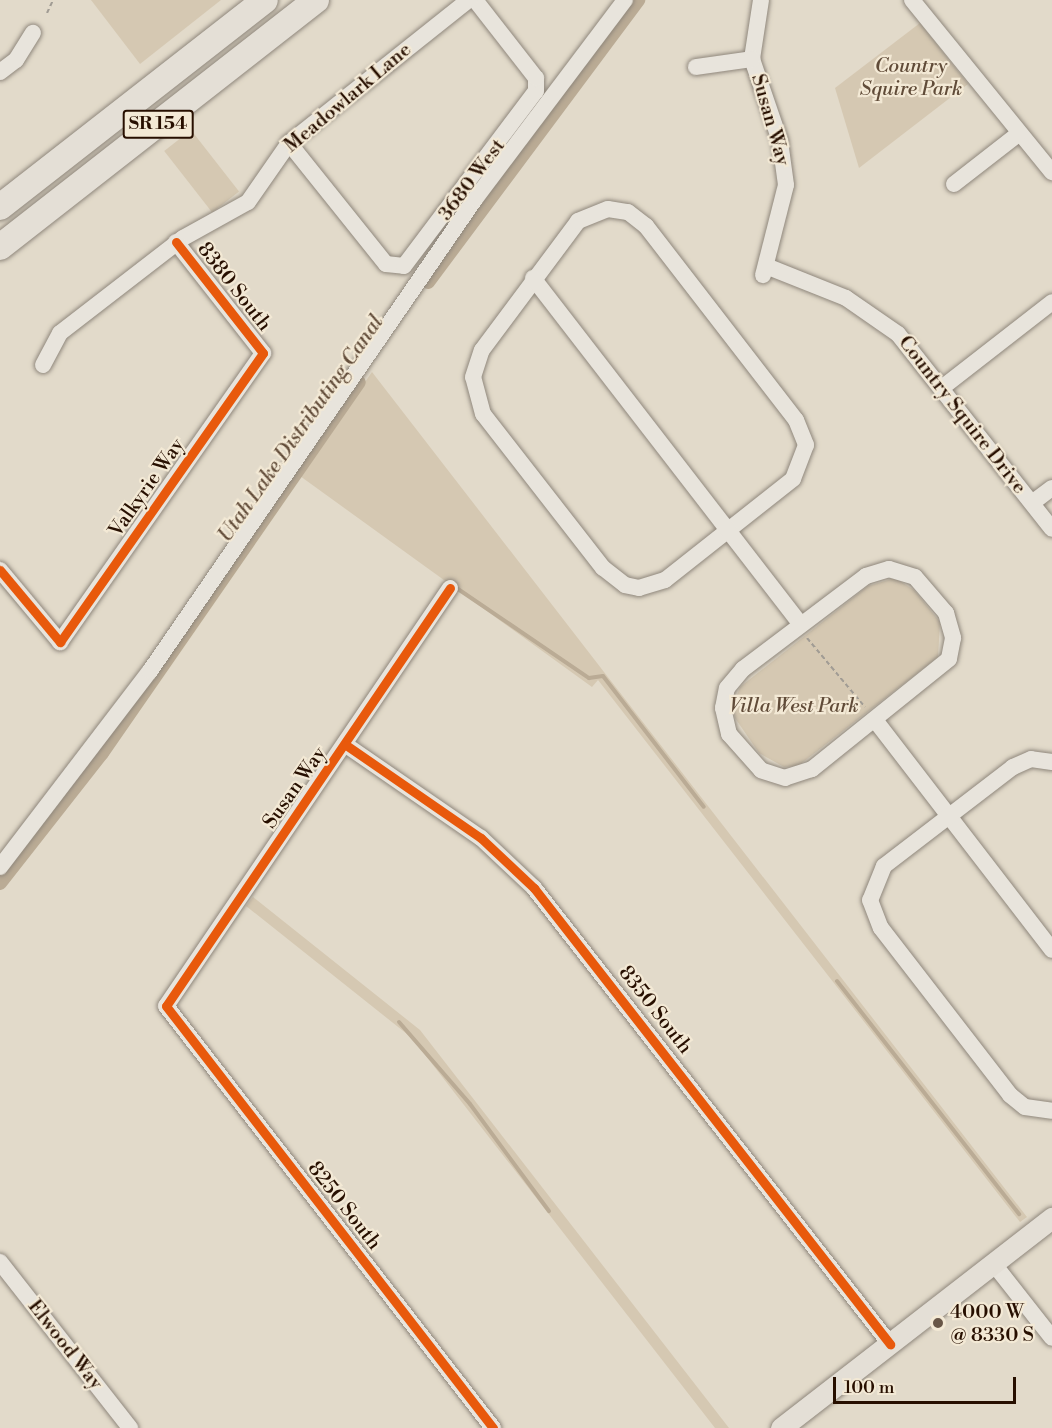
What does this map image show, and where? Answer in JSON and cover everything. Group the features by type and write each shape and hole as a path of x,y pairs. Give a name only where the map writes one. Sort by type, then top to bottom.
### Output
{"highway":[{"name":"SR 154","path":"0,207 265,0"},
{"name":"SR 154","path":"0,247 316,0"}],"main road":[{"path":"782,1428 1052,1218"}],"street":[{"name":"Meadowlark Lane","path":"43,365 60,333 176,242 253,198 289,143 469,0"},
{"name":"3680 West","path":"289,143 386,264 404,266 531,101 537,84 532,72 475,0"},
{"path":"0,867 150,671 475,199 625,0"},
{"name":"Susan Way","path":"762,0 752,59 785,174 783,209 765,271"},
{"path":"912,0 1017,135 1052,172"},
{"path":"0,72 16,60 33,33"},
{"path":"696,67 752,59"},
{"path":"954,184 1017,135"},
{"path":"608,209 637,217 796,420 806,445 802,467 728,531 666,580 651,587 625,585 603,568 483,414 476,364 533,278 588,214 608,209"},
{"name":"8380 South","path":"176,242 263,353"},
{"name":"Country Squire Drive","path":"765,271 846,298 882,319 943,387 1052,529"},
{"path":"533,278 801,625"},
{"path":"943,387 1052,302"},
{"name":"Valkyrie Way","path":"0,570 60,642 263,353"},
{"path":"1032,503 1052,488"},
{"path":"879,570 909,573 934,598 952,627 949,659 875,720 798,776 772,776 742,752 723,718 727,688 801,625 879,570"},
{"name":"Susan Way","path":"166,1006 346,745 450,588"},
{"path":"875,720 1052,950"},
{"name":"8350 South","path":"346,745 481,838 534,888 890,1344"},
{"path":"1052,762 1022,762 884,866 872,888 874,918 1010,1095 1025,1107 1052,1112"},
{"name":"8250 South","path":"166,1006 493,1428"},
{"name":"Elwood Way","path":"0,1262 130,1428"},
{"path":"993,1263 1052,1338"}],"path":[{"path":"47,13 52,0"},
{"path":"801,625 875,720"},
{"path":"845,703 856,695"}],"green space":[{"path":"91,0 221,0 140,64"},
{"name":"Country Squire Park","path":"920,23 968,84 859,168 835,88"},
{"path":"191,130 239,191 212,212 164,151"},
{"path":"372,372 1027,1217 1020,1222 598,680 592,687 300,476"},
{"name":"Villa West Park","path":"895,578 914,590 940,622 938,657 798,766 784,767 759,753 735,718 732,708 740,687 868,586"},
{"path":"253,897 420,1030 729,1428 715,1428 412,1038 246,906"}],"waterway":[{"name":"Utah Lake Distributing Canal","path":"428,282 638,0"},
{"name":"Utah Lake Distributing Canal","path":"0,883 102,753 359,382"},
{"path":"455,587 589,678 603,676 704,807"},
{"path":"837,981 1019,1214"},
{"path":"399,1022 470,1104 549,1211"}],"cycle path":[{"path":"0,570 60,642 263,353 176,242"},
{"path":"450,588 166,1006 493,1428"},
{"path":"346,745 481,838 534,888 890,1344"}],"place":[{"name":"4000 W @ 8330 S","path":"938,1323"}]}
